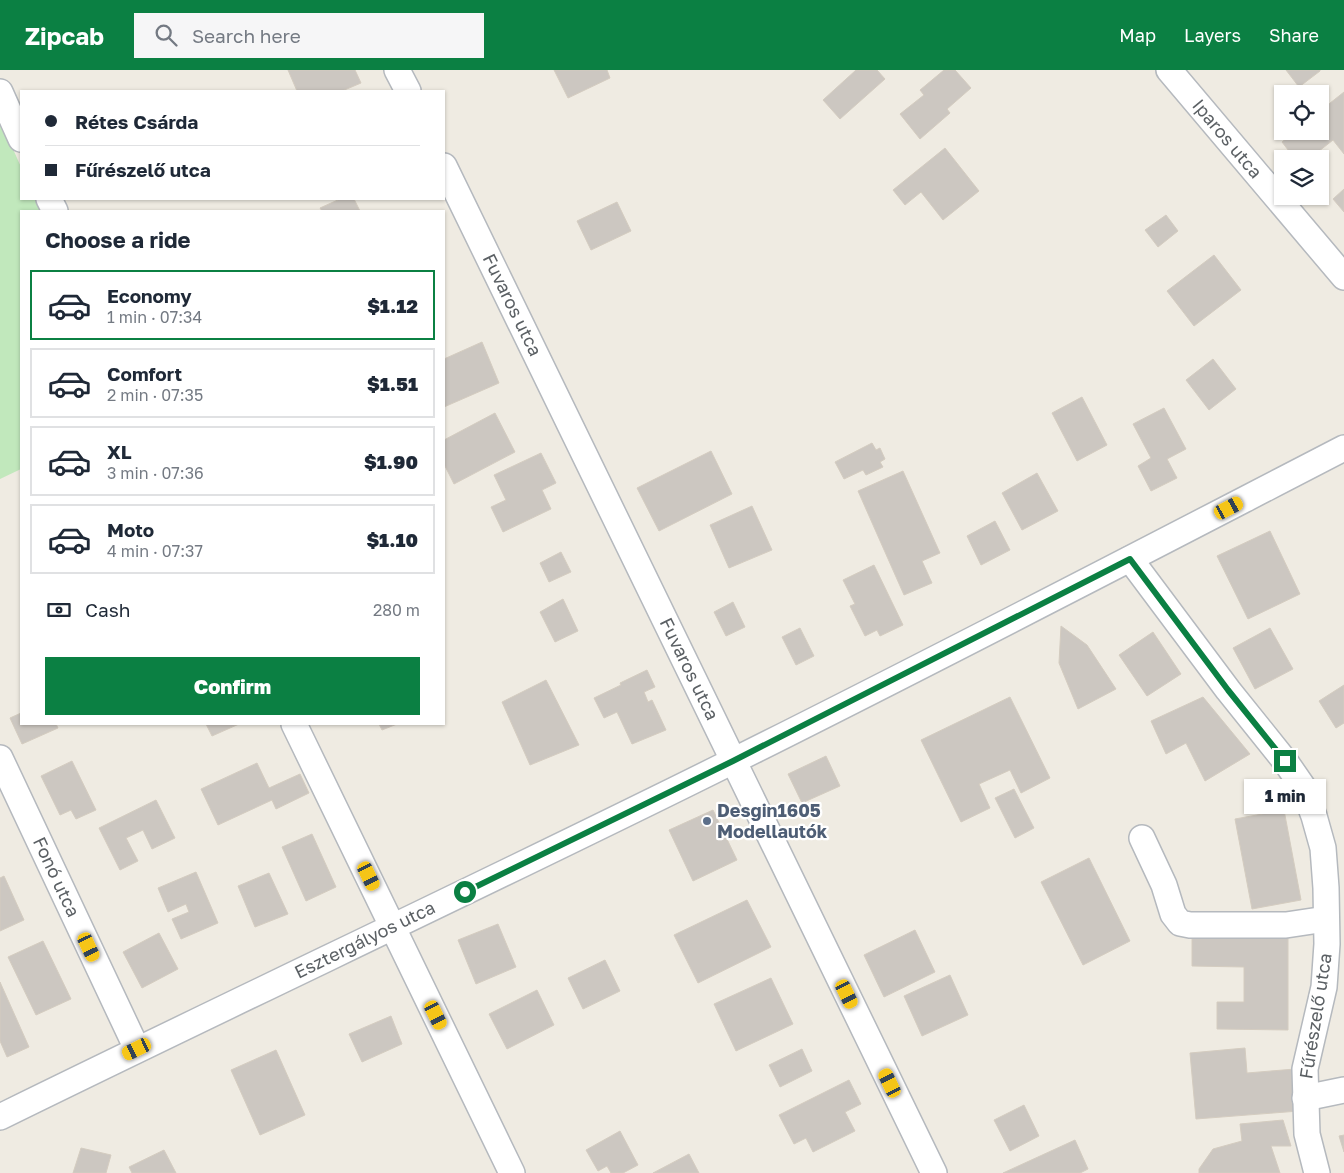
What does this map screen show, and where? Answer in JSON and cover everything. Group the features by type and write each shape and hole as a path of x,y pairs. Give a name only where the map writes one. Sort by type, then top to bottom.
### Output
{"street":[{"path":"397,70 407,90"},
{"name":"Iparos utca","path":"1169,70 1344,277"},
{"path":"0,92 20,136"},
{"name":"Fuvaros utca","path":"445,168 934,1173"},
{"name":"Esztergályos utca","path":"0,1116 394,927 733,761 1344,448"},
{"name":"Fűrészelő utca","path":"1130,559 1228,690 1285,761 1303,788 1314,816 1323,848 1327,944 1324,987 1305,1069 1305,1098 1307,1134 1318,1173"},
{"path":"294,725 512,1173"},
{"name":"Fonó utca","path":"0,758 137,1049"},
{"path":"1142,838 1164,885 1173,914 1180,923 1190,925 1286,925 1326,919"},
{"path":"1305,1098 1344,1090"}],"green space":[{"path":"0,120 20,165 20,200 36,200 42,210 20,210 20,469 0,479"}],"building":[{"path":"288,70 355,70 361,83 344,90 297,90"},
{"path":"554,70 607,70 610,78 568,98"},
{"path":"856,70 877,70 885,79 840,119 823,100"},
{"path":"944,70 955,70 971,88 947,109 950,113 920,139 900,114 924,95 920,90"},
{"path":"1286,70 1320,70 1302,85 1297,85"},
{"path":"1344,92 1344,154 1333,140 1320,150 1288,150 1282,142 1284,140 1329,140 1329,104"},
{"path":"945,148 979,191 943,220 921,192 905,205 893,190"},
{"path":"1344,189 1344,212 1333,199"},
{"path":"338,200 354,200 360,210 321,210 320,208"},
{"path":"617,202 631,231 591,250 577,221"},
{"path":"1166,215 1178,231 1158,247 1145,230"},
{"path":"1214,255 1241,290 1194,326 1167,291"},
{"path":"482,342 499,383 445,407 445,359"},
{"path":"1213,359 1236,389 1209,410 1186,380"},
{"path":"1082,397 1107,445 1077,461 1052,413"},
{"path":"1164,408 1186,449 1167,459 1177,478 1151,491 1138,466 1151,458 1133,424"},
{"path":"495,413 515,452 454,484 445,466 445,439"},
{"path":"872,443 876,450 880,448 885,459 880,462 883,467 866,475 863,470 844,479 835,462"},
{"path":"711,451 732,494 659,531 637,488"},
{"path":"541,453 556,483 542,490 551,509 503,532 491,507 506,500 494,475"},
{"path":"903,471 940,553 922,561 932,583 904,595 858,491"},
{"path":"1037,473 1058,511 1022,530 1002,493"},
{"path":"752,506 772,550 729,568 710,525"},
{"path":"995,521 1010,550 981,565 967,536"},
{"path":"1270,531 1300,594 1248,619 1217,556"},
{"path":"561,552 571,572 549,582 540,563"},
{"path":"874,565 903,625 880,636 877,630 865,636 850,606 855,604 843,580"},
{"path":"563,599 578,631 555,642 540,612"},
{"path":"733,602 745,627 726,636 714,612"},
{"path":"1061,626 1087,645 1116,689 1078,709 1059,663"},
{"path":"800,628 814,656 796,665 782,637"},
{"path":"1270,628 1293,669 1255,689 1233,648"},
{"path":"1153,632 1181,674 1147,696 1119,655"},
{"path":"647,670 655,687 644,692 648,702 652,700 666,730 632,744 617,712 604,718 594,698"},
{"path":"546,680 579,745 530,765 502,702"},
{"path":"1344,685 1344,723 1336,728 1319,701"},
{"path":"1010,697 1050,778 1021,793 1010,770 979,784 990,808 961,822 921,740"},
{"path":"1203,697 1250,754 1205,781 1186,743 1166,754 1151,721"},
{"path":"20,713 20,725 56,725 58,728 22,744 10,718"},
{"path":"206,725 237,725 212,736"},
{"path":"380,725 394,725 382,730"},
{"path":"826,756 840,786 802,803 788,774"},
{"path":"72,761 96,810 76,819 71,810 60,815 41,776"},
{"path":"257,763 269,788 300,774 309,793 276,809 272,800 218,825 201,789"},
{"path":"1014,789 1034,828 1015,838 995,798"},
{"path":"156,800 175,838 152,849 143,830 126,838 138,861 120,870 99,828"},
{"path":"713,810 737,860 693,881 669,830"},
{"path":"1284,810 1301,900 1252,909 1235,819"},
{"path":"312,834 336,887 306,901 282,847"},
{"path":"1089,858 1130,941 1083,965 1041,882"},
{"path":"196,872 218,923 181,939 172,919 189,912 186,904 168,912 158,888"},
{"path":"269,873 288,914 255,927 238,886"},
{"path":"4,876 24,920 0,931 0,878"},
{"path":"747,900 771,947 698,983 674,935"},
{"path":"498,924 516,967 476,984 458,940"},
{"path":"915,930 935,972 884,997 864,955"},
{"path":"1192,931 1288,932 1288,1030 1217,1029 1217,1002 1244,1002 1244,967 1192,966"},
{"path":"159,933 178,969 142,988 123,952"},
{"path":"43,941 71,999 36,1015 8,957"},
{"path":"605,960 620,991 583,1009 568,978"},
{"path":"950,975 968,1015 922,1036 904,996"},
{"path":"771,978 793,1024 736,1051 714,1004"},
{"path":"0,982 29,1047 7,1057 0,1041"},
{"path":"537,990 554,1025 507,1049 489,1014"},
{"path":"391,1016 402,1044 362,1062 349,1034"},
{"path":"1245,1048 1247,1073 1295,1069 1299,1111 1196,1119 1190,1053"},
{"path":"802,1049 812,1071 780,1087 769,1065"},
{"path":"276,1050 305,1115 260,1135 231,1070"},
{"path":"849,1080 861,1104 845,1112 855,1131 813,1152 806,1138 794,1144 779,1115"},
{"path":"1024,1105 1039,1136 1010,1151 994,1120"},
{"path":"1283,1120 1291,1146 1271,1146 1280,1173 1199,1173 1199,1169 1213,1149 1242,1141 1240,1124"},
{"path":"620,1131 638,1165 623,1173 611,1173 607,1166 598,1171 586,1150"},
{"path":"1344,1135 1344,1152 1339,1136"},
{"path":"1075,1140 1088,1169 1080,1173 1003,1173"},
{"path":"81,1148 111,1155 106,1173 73,1173"},
{"path":"164,1150 176,1173 132,1173 129,1167"},
{"path":"689,1154 699,1173 653,1173"}],"place":[{"name":"Desgin1605 Modellautók","path":"707,821"}],"route":[{"path":"465,892 733,761 1130,559 1228,690 1285,761"}]}
